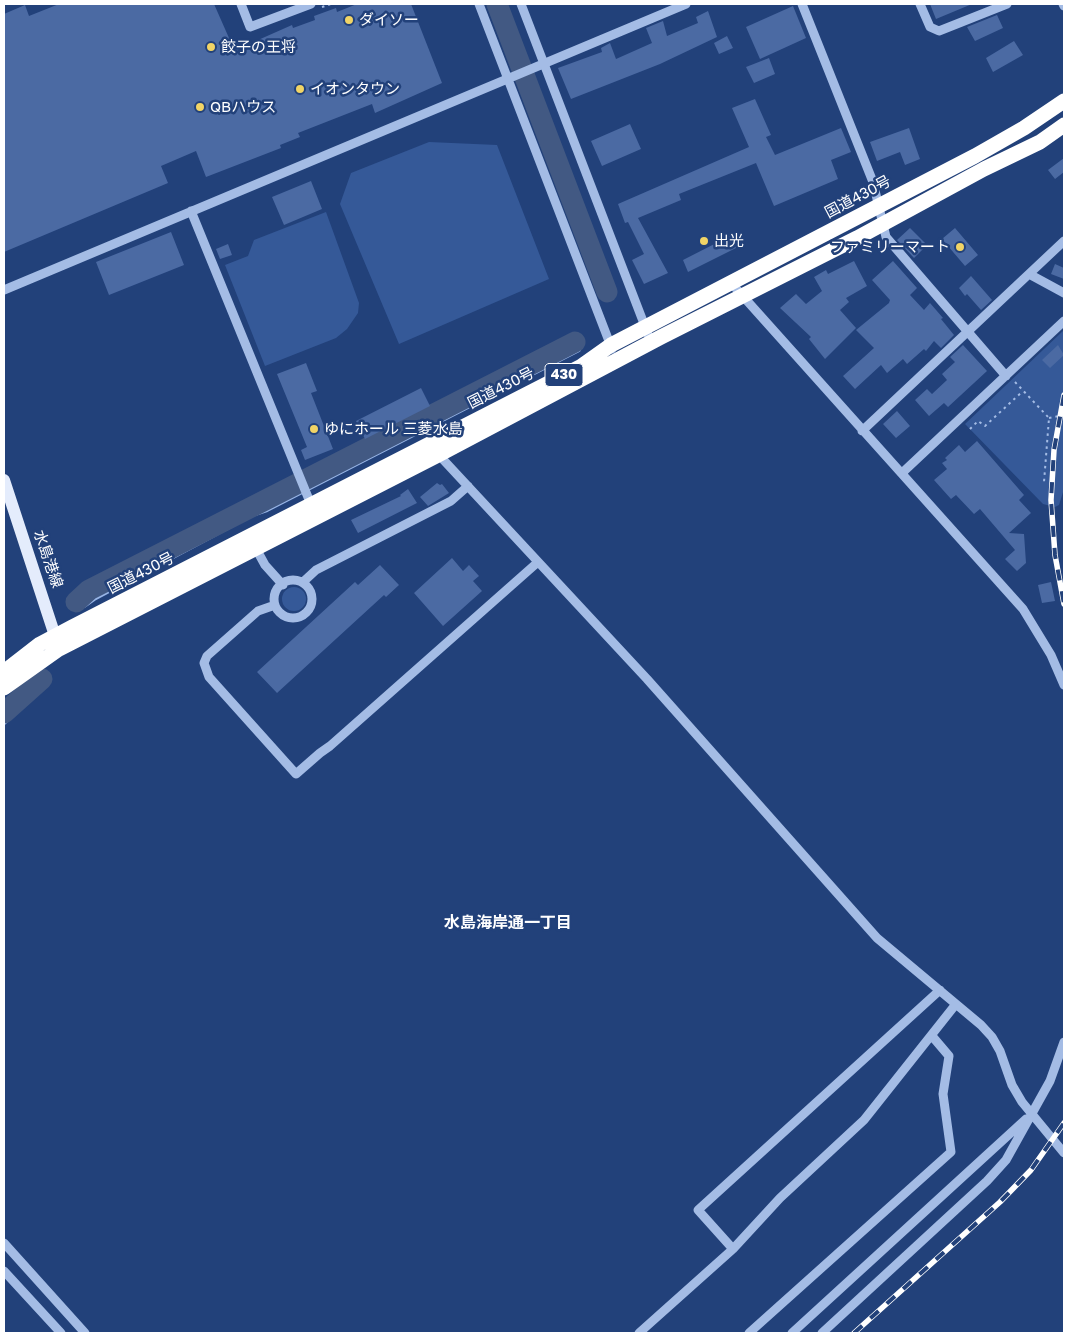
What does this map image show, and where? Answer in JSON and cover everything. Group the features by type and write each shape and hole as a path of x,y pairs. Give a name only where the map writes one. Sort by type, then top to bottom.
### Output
{"highway":[{"name":"国道430号","path":"435,449 580,367 611,345 732,284 1024,128 1064,101"},
{"name":"国道430号","path":"4,672 26,654 57,643 252,542 311,505 435,449 617,360 882,224 984,169 1040,142 1064,125"},
{"name":"国道430号","path":"4,688 57,643"}],"main road":[{"name":"水島港線","path":"4,480 57,643"}],"street":[{"path":"241,4 250,27 311,4"},
{"path":"480,4 617,360"},
{"path":"521,4 651,342"},
{"path":"4,290 686,4"},
{"path":"802,4 873,182 882,224 891,246 1006,376"},
{"path":"920,4 930,27 939,31 1007,4"},
{"path":"191,211 298,479 311,505"},
{"path":"862,431 968,334 1064,241"},
{"path":"1030,274 1064,293"},
{"path":"732,284 1023,609 1051,655 1064,685"},
{"path":"902,473 1064,321"},
{"path":"435,449 647,679 877,938 940,990 992,1037 1000,1051 1012,1085 1031,1114 1064,1153"},
{"path":"303,582 316,570 451,501 468,486"},
{"path":"252,542 265,565 283,585"},
{"path":"275,605 258,611 207,656 204,663 209,677 296,774 538,562"},
{"path":"292,580 303,582 311,590 310,606 300,616 288,617 282,614 275,605 276,592 283,585 292,580"},
{"path":"733,1249 698,1210 940,990"},
{"path":"639,1333 733,1249 780,1198 864,1120 956,1004"},
{"path":"749,1333 951,1152 943,1094 949,1056 932,1036"},
{"path":"822,1333 987,1181 1006,1160 1050,1081 1064,1042"},
{"path":"792,1333 804,1330 1031,1114"},
{"path":"4,1243 85,1333"},
{"path":"4,1271 60,1333"}],"path":[{"path":"1017,384 1049,418 1044,482"},
{"path":"970,429 978,421 985,426 1024,391"},
{"path":"1049,418 1064,415"}],"shaded area":[{"path":"429,142 497,145 549,279 399,344 340,204 351,173"},
{"path":"326,212 359,303 358,313 347,329 336,338 265,366 225,265 248,256 254,240"},
{"path":"1064,330 1064,489 1059,505 1055,507 1043,504 965,424"},
{"path":"294,587 302,591 306,599 302,607 294,611 286,607 282,599 286,591"}],"building":[{"path":"59,4 214,4 229,38 238,42 240,48 292,25 293,28 315,20 314,16 336,8 337,12 357,4 411,4 442,83 375,113 372,104 298,133 300,137 280,145 281,148 206,177 196,151 161,166 168,183 4,252 4,14 25,5 29,16"},
{"path":"930,4 972,4 936,19"},
{"path":"793,6 806,38 760,59 746,27"},
{"path":"708,11 717,37 660,64 571,99 558,68 602,52 601,48 610,43 616,59 652,43 646,28 663,21 667,36 698,23 696,17"},
{"path":"997,15 1003,28 975,41 967,27"},
{"path":"727,36 733,48 719,54 714,43"},
{"path":"1014,41 1023,55 993,72 986,58"},
{"path":"769,58 775,74 754,83 746,67"},
{"path":"755,99 771,135 766,137 775,155 841,128 851,152 831,160 838,179 774,206 756,163 679,194 681,200 638,218 668,273 644,284 632,260 644,254 628,222 625,223 618,204 749,147 732,108"},
{"path":"630,124 641,149 602,166 591,141"},
{"path":"909,128 920,159 905,165 900,152 877,161 870,142"},
{"path":"1064,158 1064,172 1055,179 1048,170"},
{"path":"311,181 322,209 284,225 272,197"},
{"path":"910,228 927,245 914,258 897,240"},
{"name":"ファミリーマート","path":"955,228 978,255 965,266 942,239"},
{"path":"171,232 184,265 109,295 96,262"},
{"path":"732,235 738,247 688,272 683,260"},
{"path":"228,244 232,255 220,259 216,249"},
{"path":"854,261 867,286 846,298 849,302 840,310 856,328 825,359 809,339 811,337 780,308 796,294 806,304 822,291 814,277 826,270 828,274"},
{"path":"893,261 917,288 910,295 924,310 930,303 954,335 941,348 934,341 926,351 924,349 907,364 903,359 887,373 881,365 855,389 843,376 874,348 856,330 889,303 890,300 872,280"},
{"path":"1055,264 1064,268 1064,279 1051,274"},
{"path":"971,276 992,300 981,310 959,288"},
{"path":"963,345 987,371 948,407 944,403 929,416 915,400 927,389 932,394 947,380 942,374 955,362 950,357"},
{"path":"1058,345 1064,355 1050,368 1042,360"},
{"path":"306,363 317,391 311,393 333,449 305,460 301,450 307,447 277,374"},
{"path":"421,388 430,406 365,439 356,421"},
{"path":"897,411 910,426 896,438 883,424"},
{"path":"977,441 1024,495 1019,500 1031,513 1009,533 1024,534 1026,563 1017,571 1005,559 1015,550 980,509 974,514 956,495 951,499 934,480 947,469 942,463 947,460 945,458 959,445 965,452"},
{"path":"437,483 442,484 449,493 428,506 420,497"},
{"path":"408,489 417,503 358,533 351,520 401,496"},
{"path":"452,558 463,571 469,565 479,576 473,581 482,591 443,626 414,593"},
{"path":"380,565 399,585 386,597 384,595 277,693 257,672 355,582 358,585"},
{"path":"1051,582 1055,601 1042,603 1038,585"}],"waterway":[{"path":"497,4 607,292"},
{"path":"505,4 613,290"},
{"path":"76,602 89,590 575,342"},
{"path":"84,606 252,515 267,510 579,350"},
{"path":"4,713 42,679"},
{"path":"4,723 48,682"}],"railway":[{"path":"1064,395 1054,450 1051,500 1055,555 1064,604"},
{"path":"854,1333 1000,1202 1031,1170 1064,1123"}],"place":[{"name":"ダイソー","path":"349,20"},
{"name":"餃子の王将","path":"211,47"},
{"name":"イオンタウン","path":"300,89"},
{"name":"QBハウス","path":"200,107"},
{"name":"出光","path":"704,241"},
{"name":"ファミリーマート","path":"960,247"},
{"name":"ゆにホール 三菱水島","path":"314,429"}],"district":[{"name":"水島海岸通一丁目","path":"508,923"}]}
